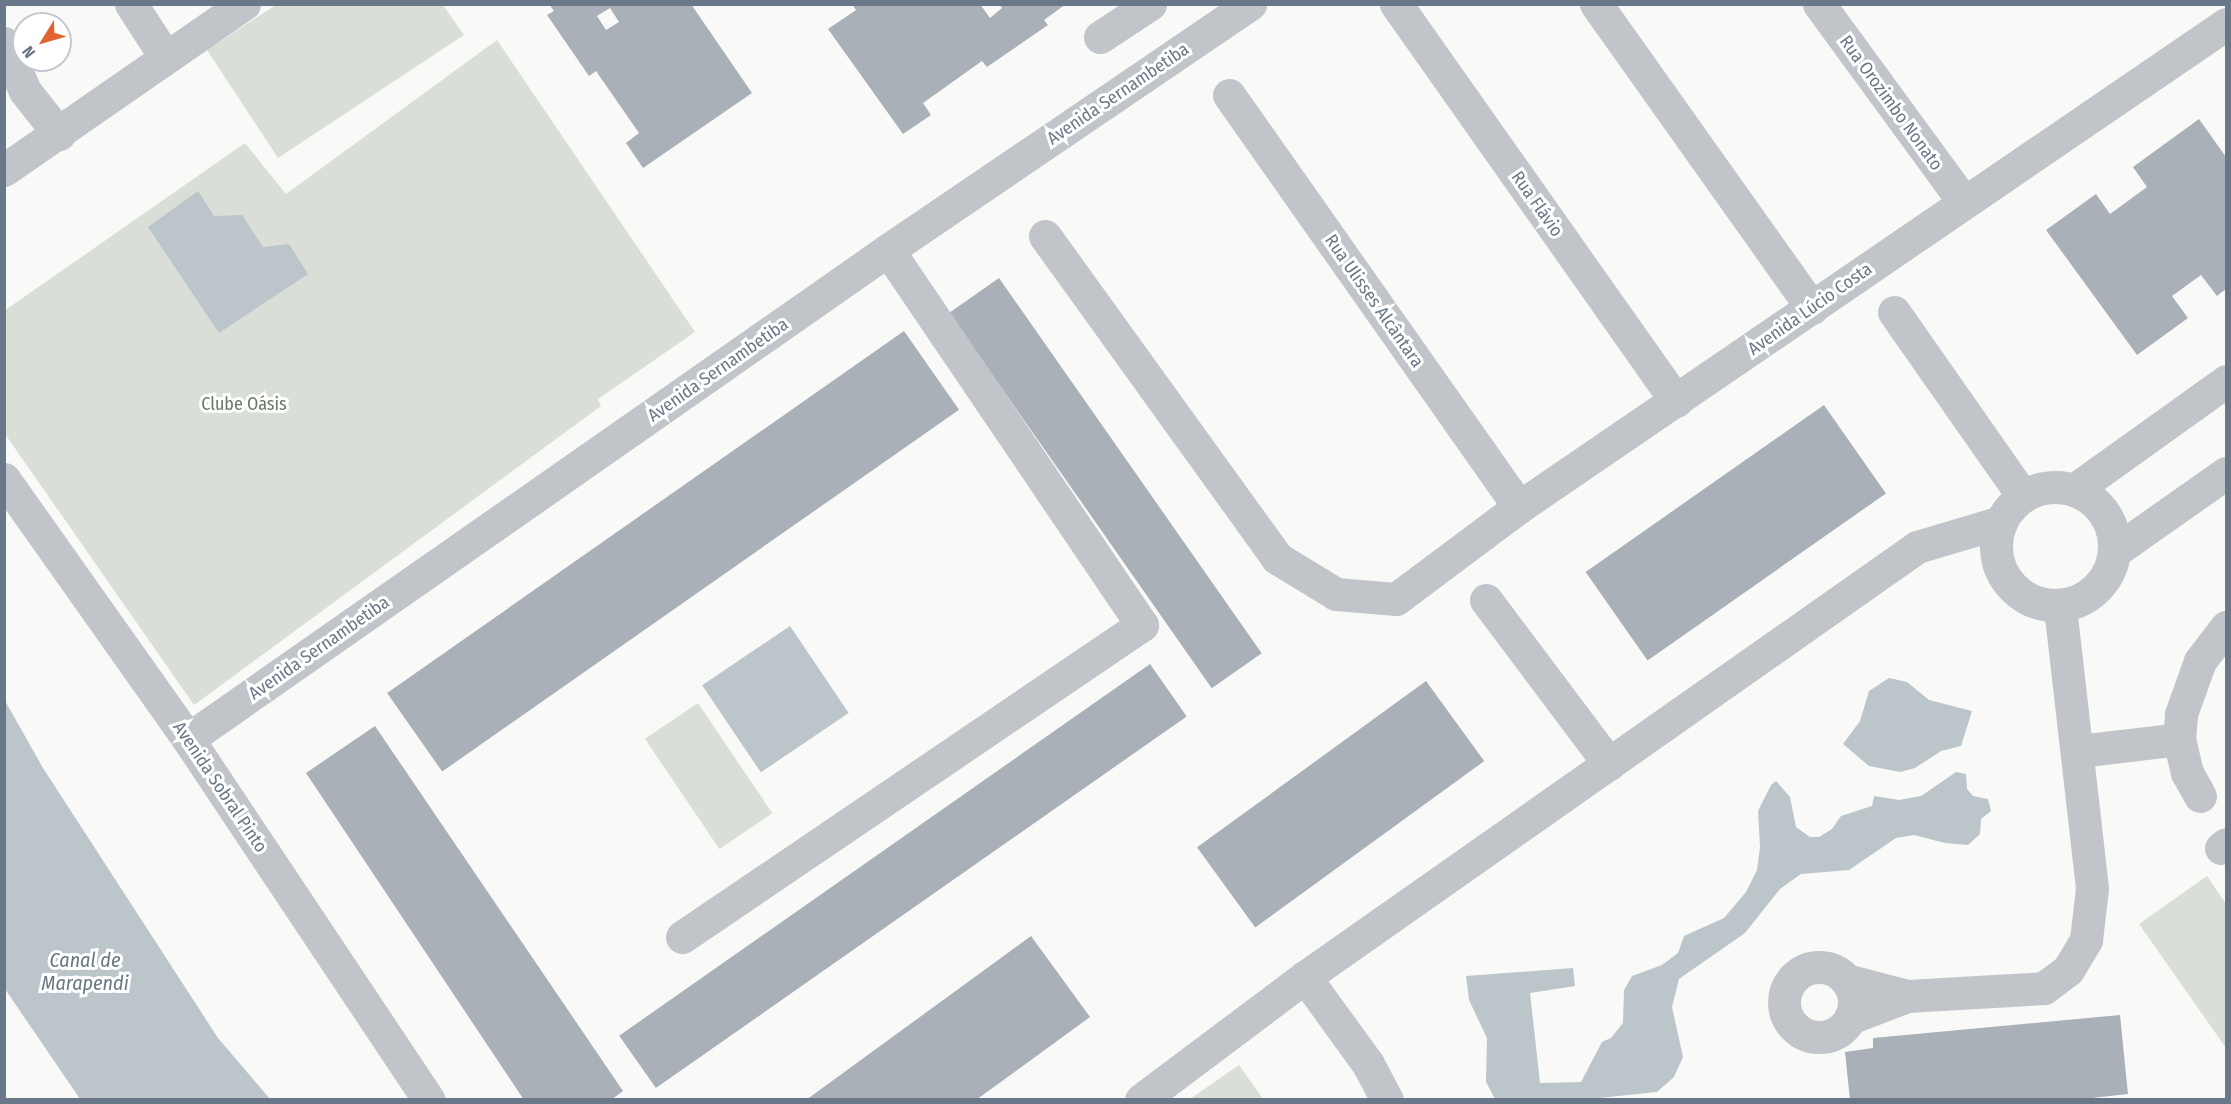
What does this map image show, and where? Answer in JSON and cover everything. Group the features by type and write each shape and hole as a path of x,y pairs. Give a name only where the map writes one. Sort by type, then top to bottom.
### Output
{"street":[{"path":"131,4 166,58"},
{"path":"4,170 244,4"},
{"path":"1119,4 1096,31 1150,4"},
{"name":"Avenida Sernambetiba","path":"188,739 888,250 1250,4"},
{"path":"1596,4 1812,308"},
{"name":"Rua Orozimbo Nonato","path":"1820,4 1963,201"},
{"name":"Rua Flávio","path":"1396,5 1676,401"},
{"name":"Avenida Lúcio Costa","path":"1045,236 1277,558 1336,594 1396,599 1519,507 1812,308 1963,201 2226,24"},
{"path":"4,43 25,92 59,134"},
{"name":"Rua Ulisses Alcântara","path":"1229,95 1519,507"},
{"path":"682,937 1142,625 888,250"},
{"path":"1894,312 2024,496"},
{"path":"2074,490 2226,381"},
{"path":"2115,551 2226,472"},
{"name":"Avenida Sobral Pinto","path":"4,479 188,739 429,1100"},
{"path":"1141,1100 1305,978 1917,547 2001,522 2024,496 2040,489 2074,490 2091,499 2105,514 2115,551 2111,568 2097,588 2076,602 2060,605 2027,598 2003,573 1997,556 2001,522"},
{"path":"1486,600 1609,764"},
{"path":"1850,1018 1907,996 2044,988 2068,970 2086,940 2092,888 2079,750 2060,605"},
{"path":"2199,796 2187,773 2179,739 2188,685 2199,661 2226,627"},
{"path":"2079,750 2179,739"},
{"path":"1846,980 1854,1002 1850,1018 1838,1032 1816,1037 1795,1027 1785,1007 1789,985 1805,970 1827,969 1846,980 1907,996"},
{"path":"1305,978 1368,1064 1387,1100"}],"green space":[{"path":"276,5 443,5 464,35 278,158 207,50"},
{"name":"Clube Oásis","path":"497,40 695,332 598,399 601,406 194,705 5,434 4,311 245,143 286,194"},
{"path":"698,703 772,813 719,849 645,739"},
{"path":"2207,876 2226,904 2226,1048 2139,924"},
{"path":"1239,1065 1263,1099 1190,1099"}],"water":[{"path":"198,191 214,216 242,215 263,247 289,244 308,274 219,333 148,227"},
{"path":"790,626 849,713 761,772 702,685"},
{"path":"1889,678 1907,682 1929,700 1972,711 1961,746 1941,751 1915,768 1900,772 1869,766 1843,744 1860,721 1869,691"},
{"name":"Canal de Marapendi","path":"4,699 43,768 218,1038 270,1099 80,1099 5,989"},
{"path":"1956,772 1966,774 1967,789 1973,796 1988,799 1991,811 1981,819 1980,834 1968,845 1945,843 1914,835 1896,838 1849,870 1801,874 1780,889 1745,933 1679,979 1672,1007 1683,1057 1674,1077 1657,1092 1580,1100 1495,1099 1486,1082 1487,1038 1469,1000 1466,976 1573,968 1575,986 1530,993 1540,1083 1581,1082 1602,1042 1611,1038 1623,1023 1624,990 1632,976 1662,965 1678,953 1684,936 1724,918 1746,892 1757,870 1760,847 1758,811 1771,785 1776,781 1790,797 1796,827 1810,837 1819,837 1832,829 1841,816 1872,806 1874,796 1899,800 1921,796"}],"building":[{"path":"549,4 691,4 752,93 643,168 626,143 639,133 596,71 589,76 547,15 554,11","holes":["610,8 619,22 606,30 597,16"]},
{"path":"852,4 980,4 990,18 1002,8 999,4 1066,4 1044,20 1048,25 987,67 982,61 923,103 931,115 903,134 828,29 856,10"},
{"path":"2199,119 2226,157 2226,289 2217,296 2201,275 2172,296 2188,318 2137,355 2046,230 2096,194 2110,214 2147,187 2133,167"},
{"path":"999,278 1262,653 1212,688 949,313"},
{"path":"904,331 959,410 442,772 387,693"},
{"path":"1824,405 1886,493 1648,660 1586,572"},
{"path":"1150,664 1187,716 656,1088 619,1036"},
{"path":"1426,681 1484,761 1255,927 1197,847"},
{"path":"375,726 623,1091 611,1100 524,1100 306,773"},
{"path":"1031,936 1090,1017 976,1100 806,1100"},
{"path":"2120,1015 2128,1094 2074,1100 1850,1100 1845,1052 1873,1048 1873,1038"}]}
